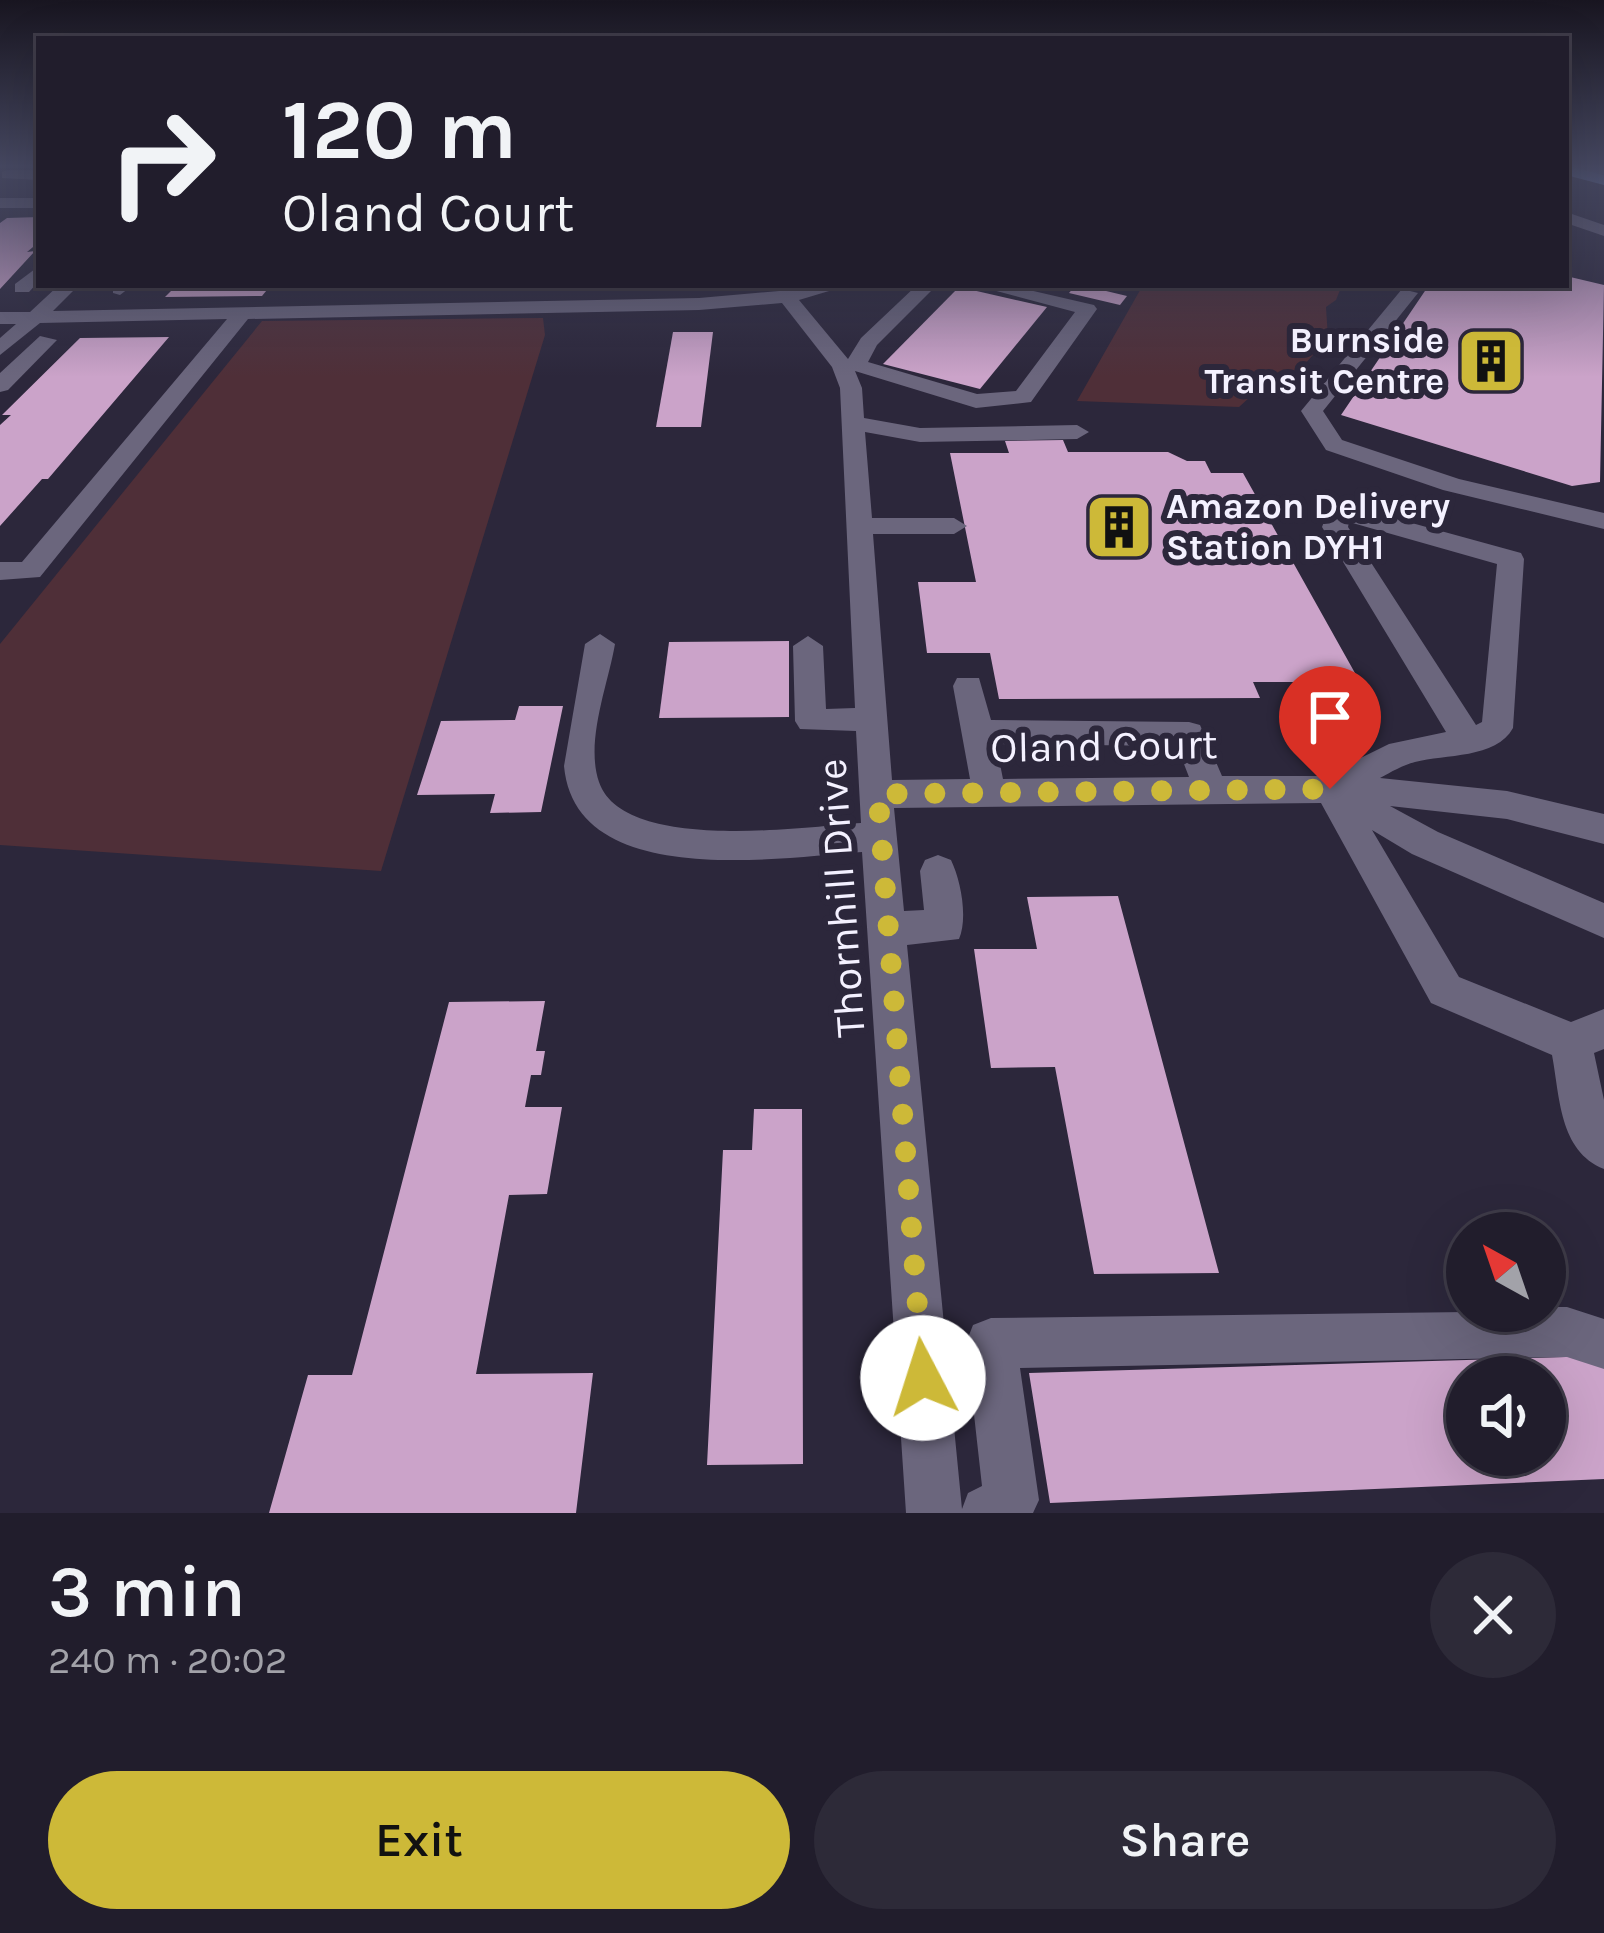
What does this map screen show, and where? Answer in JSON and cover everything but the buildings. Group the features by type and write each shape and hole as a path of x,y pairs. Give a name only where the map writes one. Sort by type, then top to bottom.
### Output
{"street":[{"path":"1569,238 1604,251"},
{"path":"22,288 36,274"},
{"path":"0,349 67,288"},
{"path":"0,318 699,304 788,297 827,288"},
{"path":"925,288 849,365 976,401 1023,398 1087,309 996,288"},
{"path":"1409,293 1312,411 1334,445 1452,485 1604,521"},
{"name":"Thornhill Drive","path":"788,297 849,365 879,836 934,1513"},
{"path":"0,571 30,571 244,311"},
{"path":"0,385 46,340"},
{"path":"854,423 920,435 1077,432"},
{"path":"1330,789 1404,752 1467,738 1497,728 1502,711 1510,559 1340,511 1335,527 1467,738"},
{"path":"860,526 954,526"},
{"path":"600,644 580,778 589,805 622,830 661,842 879,836"},
{"path":"808,646 811,722 872,719"},
{"path":"968,686 989,793"},
{"path":"977,732 1189,734 1211,790"},
{"path":"1330,789 1425,843 1604,921"},
{"path":"1330,789 1445,990 1587,1035 1588,1129 1604,1147"},
{"name":"Oland Court","path":"878,794 1330,789 1430,794 1546,809 1604,829"},
{"path":"888,928 945,927 938,871"},
{"path":"1006,1508 991,1343 1568,1332 1604,1344"}],"shaded area":[{"path":"1141,288 1341,288 1326,307 1328,338 1281,391 1261,387 1239,407 1077,401"},
{"path":"543,318 545,335 381,871 0,845 0,644 262,321"}],"place":[{"name":"Burnside Transit Centre","path":"1491,361"},
{"name":"Amazon Delivery Station DYH1","path":"1119,527"}],"route":[{"path":"923,1378 878,794 1330,789"}]}
